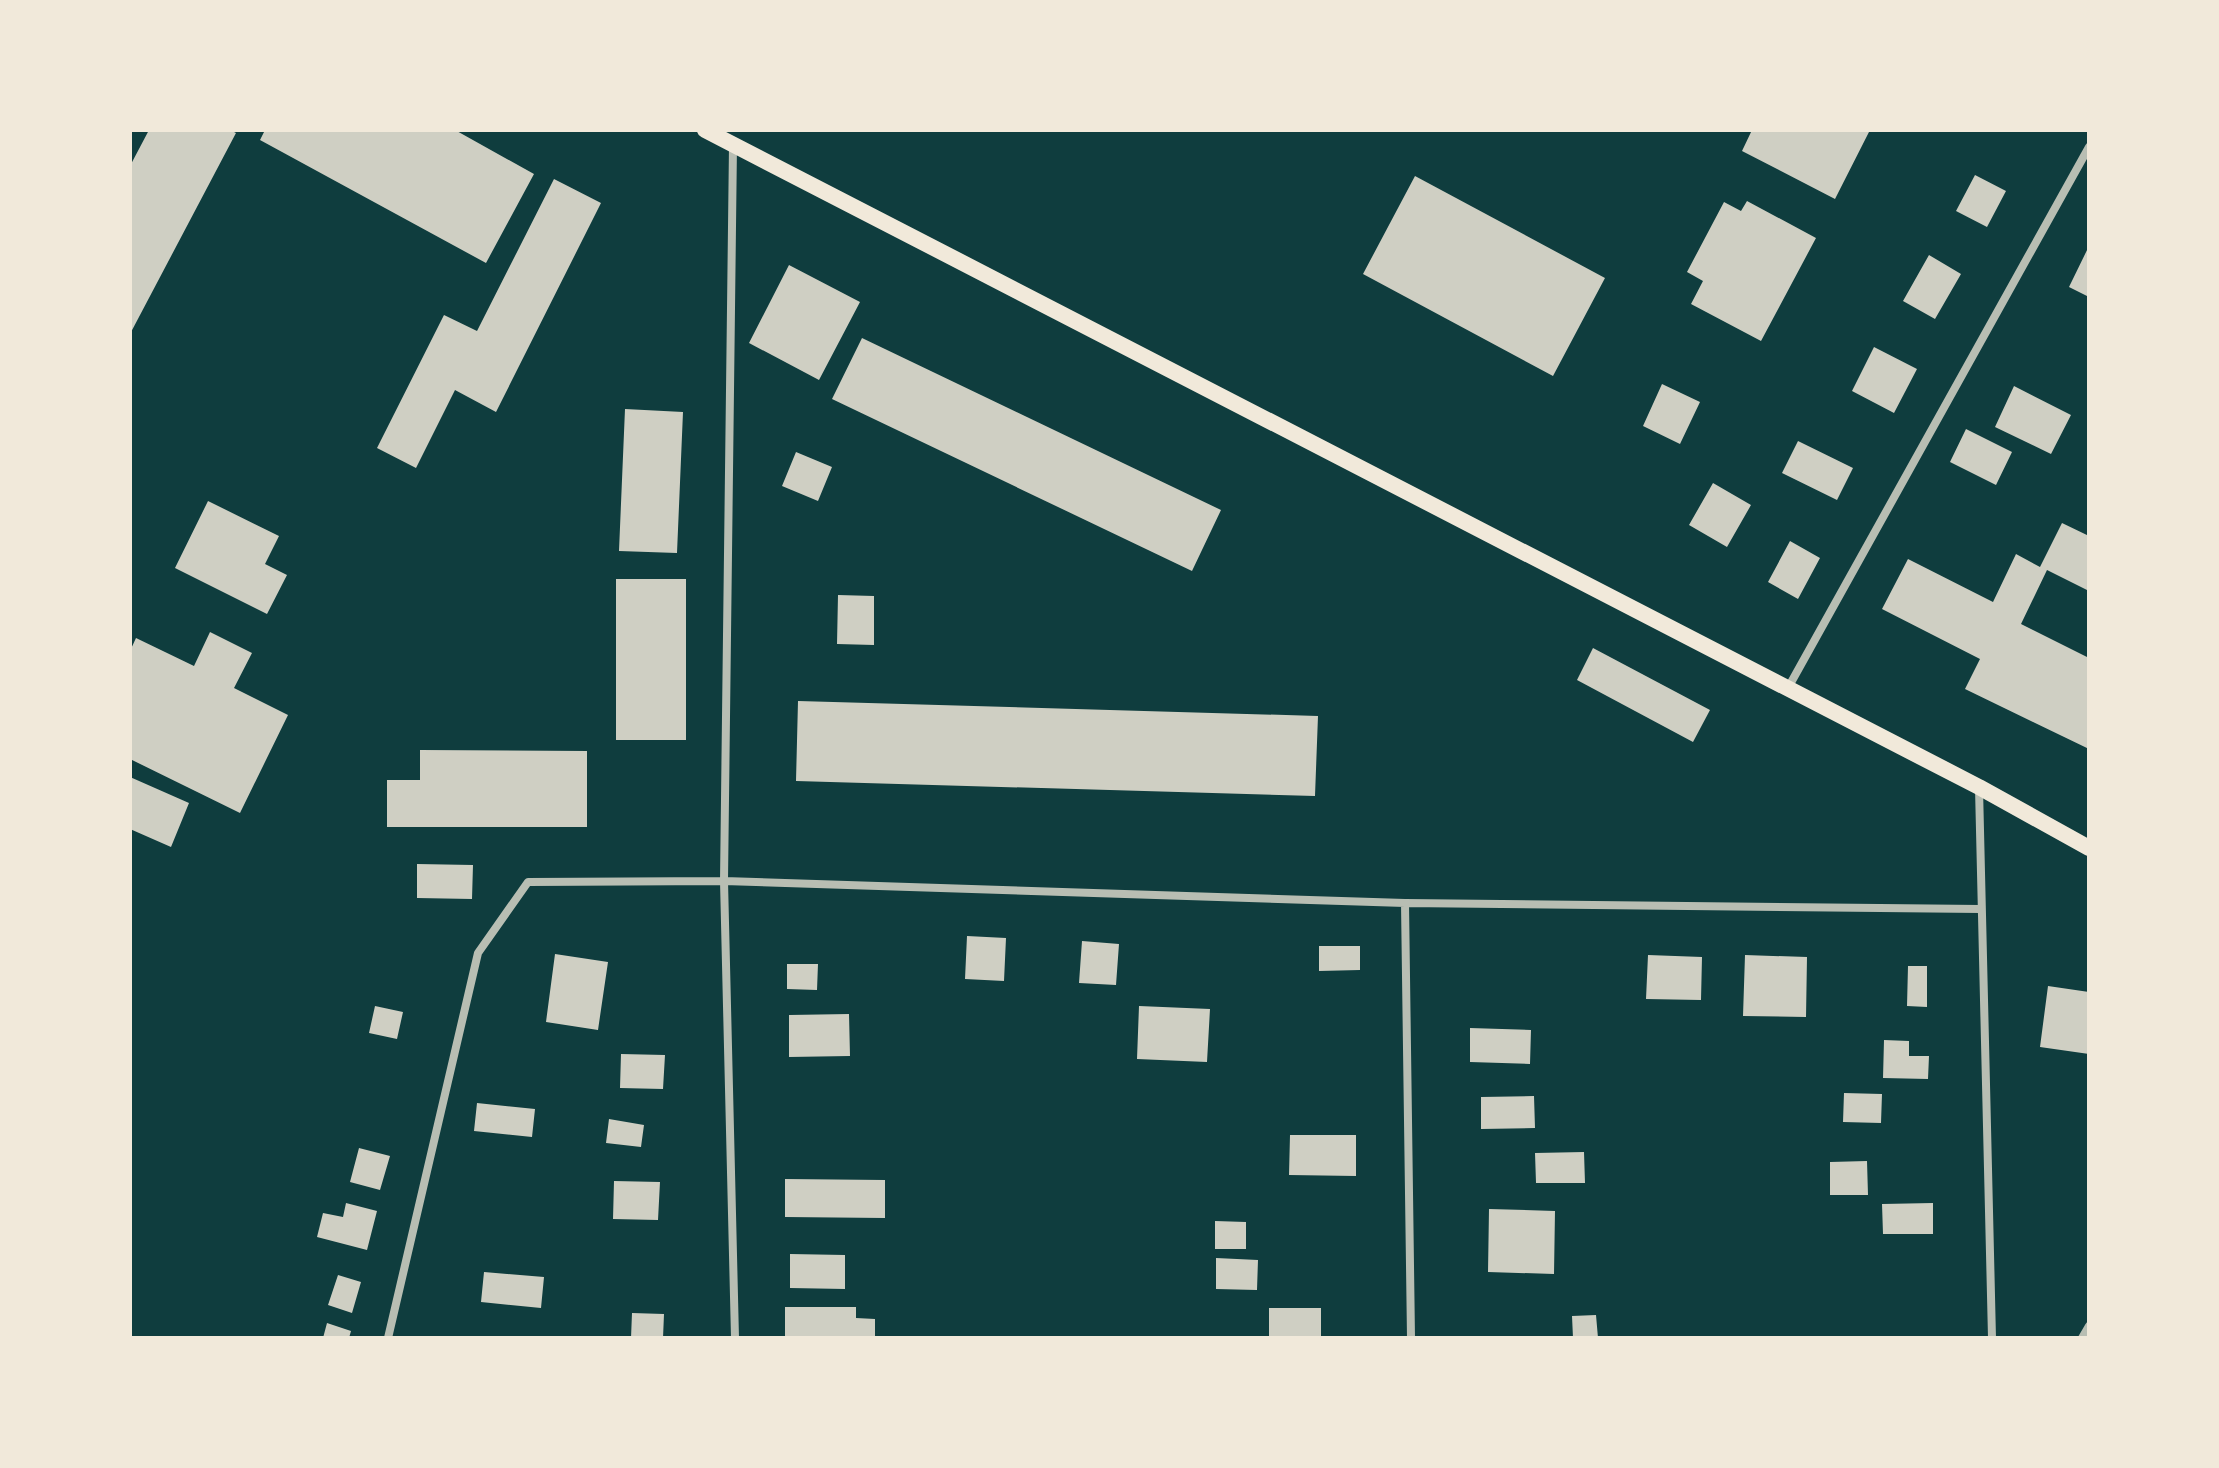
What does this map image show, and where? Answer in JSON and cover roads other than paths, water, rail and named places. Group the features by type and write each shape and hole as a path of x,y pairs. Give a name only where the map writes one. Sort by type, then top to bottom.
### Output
{"main road":[{"path":"705,130 1979,787 2089,848"}],"street":[{"path":"733,144 724,881 735,1338"},
{"path":"1787,690 2089,147"},
{"path":"1979,787 1992,1338"},
{"path":"388,1338 478,953 528,882 724,881 1405,903 1981,909"},
{"path":"1405,903 1411,1338"},
{"path":"2082,1338 2089,1326"}]}
